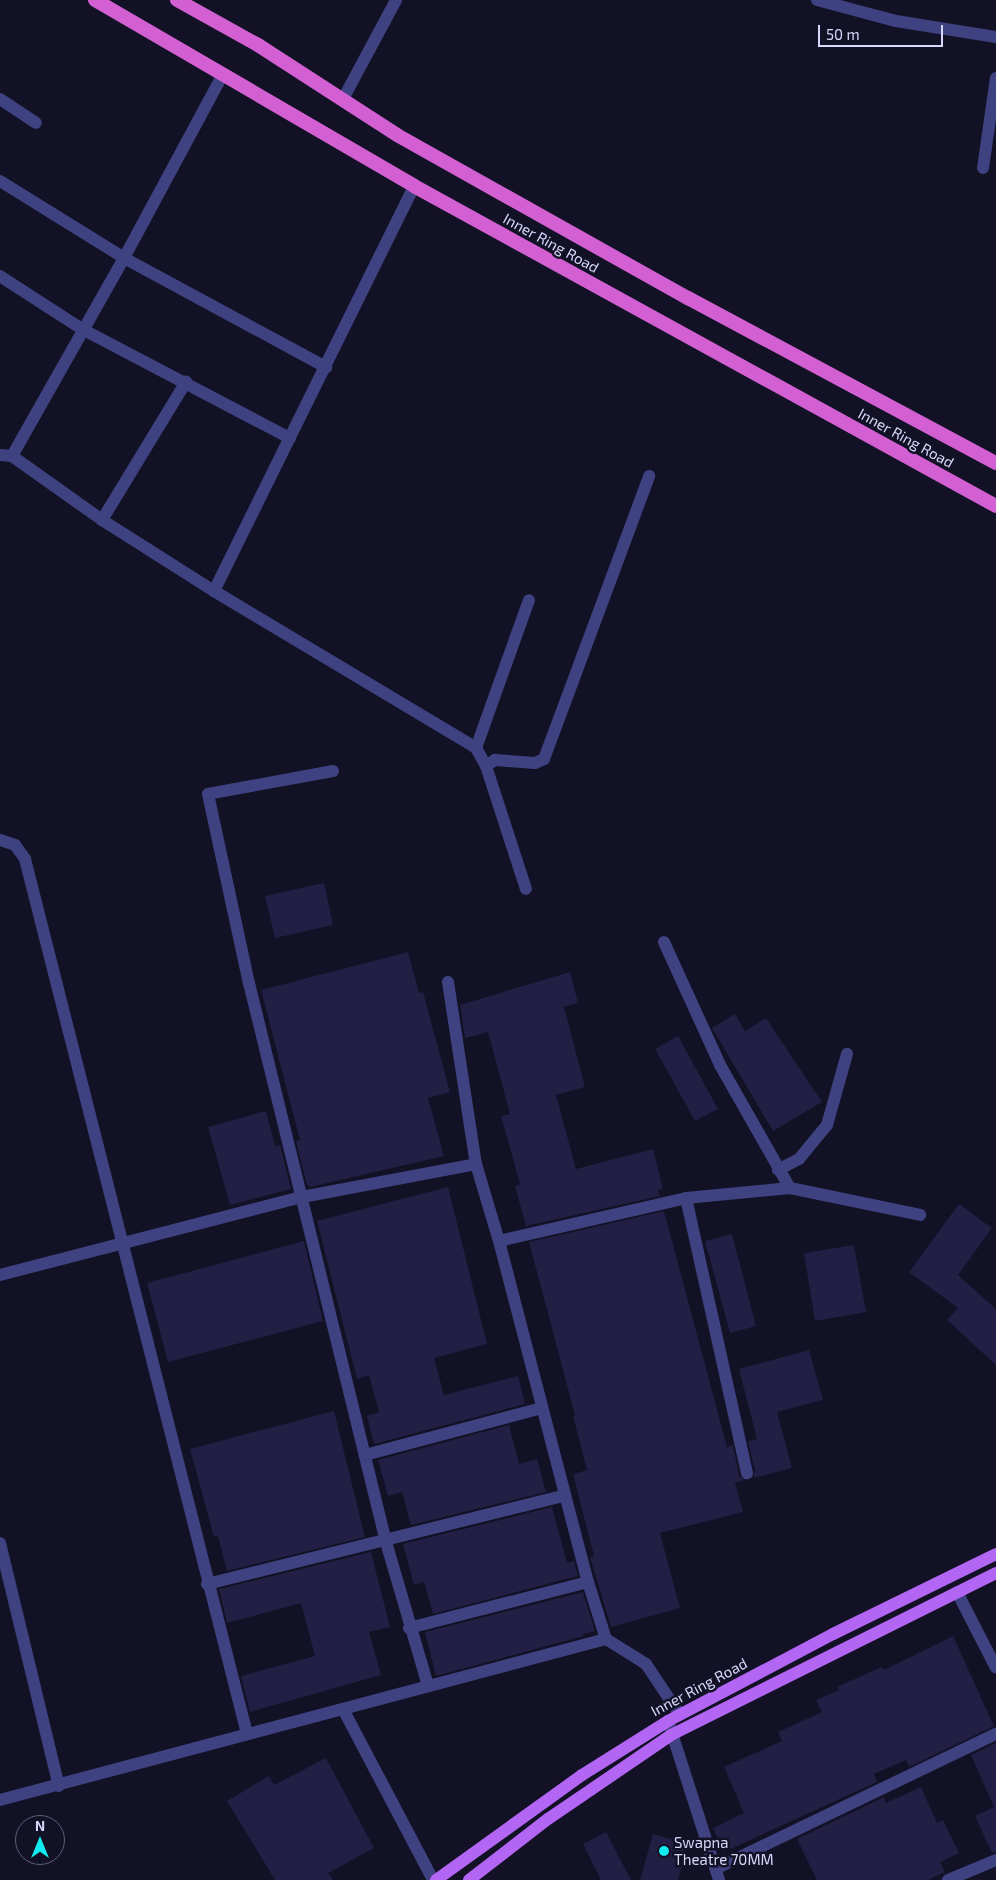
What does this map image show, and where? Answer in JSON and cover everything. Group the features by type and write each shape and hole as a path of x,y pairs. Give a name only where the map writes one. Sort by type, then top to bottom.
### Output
{"highway":[{"name":"Inner Ring Road","path":"95,0 414,186 996,506"},
{"name":"Inner Ring Road","path":"177,0 258,45 397,135 634,268 996,463"}],"main road":[{"name":"Inner Ring Road","path":"435,1880 582,1775 668,1721 833,1634 996,1554"},
{"name":"Inner Ring Road","path":"469,1880 548,1819 671,1735 996,1572"}],"street":[{"path":"343,99 396,0"},
{"path":"817,0 896,21 996,36"},
{"path":"223,74 124,258 6,455 102,520 214,591 476,748 486,766 526,890"},
{"path":"983,168 996,78"},
{"path":"0,99 36,124"},
{"path":"0,181 124,258 326,368"},
{"path":"214,591 326,368 414,186"},
{"path":"0,276 82,330 186,382 290,438"},
{"path":"102,520 186,382"},
{"path":"486,766 495,760 536,763 544,759 649,476"},
{"path":"476,748 529,600"},
{"path":"333,771 208,794 249,983 386,1542 409,1628 428,1686"},
{"path":"0,840 15,845 25,859 207,1584 247,1734"},
{"path":"664,942 720,1065 778,1170 790,1188"},
{"path":"448,982 476,1164 499,1241 563,1496 606,1639 646,1664 680,1715"},
{"path":"778,1170 799,1159 827,1125 847,1054"},
{"path":"0,1276 302,1198 476,1164"},
{"path":"499,1241 686,1198 790,1188 920,1215"},
{"path":"686,1198 747,1473"},
{"path":"365,1455 542,1408"},
{"path":"207,1584 386,1542 563,1496"},
{"path":"0,1543 5,1586 59,1786"},
{"path":"409,1628 588,1582"},
{"path":"957,1592 996,1668"},
{"path":"0,1800 59,1786 247,1734 344,1711 428,1686 606,1639"},
{"path":"344,1711 435,1880"},
{"path":"668,1721 718,1874 996,1734"},
{"path":"948,1880 996,1860"}],"building":[{"path":"324,883 333,925 275,938 265,896"},
{"path":"408,952 419,993 423,992 450,1092 428,1098 444,1156 310,1187 307,1185 296,1141 300,1140 261,990"},
{"path":"570,972 578,1003 564,1007 585,1087 556,1095 576,1169 653,1149 663,1189 658,1190 660,1196 526,1226 515,1186 520,1184 501,1116 510,1114 488,1032 465,1038 460,1005"},
{"path":"735,1014 745,1031 766,1018 822,1102 773,1131 712,1028"},
{"path":"678,1036 718,1109 695,1121 655,1049"},
{"path":"266,1111 275,1146 280,1145 291,1189 230,1205 208,1127"},
{"path":"448,1187 487,1344 434,1358 444,1395 518,1376 525,1404 374,1444 367,1416 379,1412 369,1375 357,1379 317,1221"},
{"path":"959,1204 992,1228 958,1275 996,1309 996,1365 947,1320 958,1308 909,1272"},
{"path":"664,1211 727,1447 733,1445 739,1475 744,1480 735,1483 743,1512 660,1533 680,1608 611,1627 590,1557 594,1556 573,1474 587,1470 573,1416 575,1415 529,1242"},
{"path":"732,1234 756,1326 730,1333 705,1241"},
{"path":"304,1241 323,1321 168,1362 147,1283"},
{"path":"854,1245 866,1312 815,1321 804,1253"},
{"path":"809,1350 823,1400 777,1412 792,1468 753,1478 755,1471 748,1441 757,1439 739,1369"},
{"path":"334,1411 365,1537 227,1571 218,1536 214,1537 190,1449"},
{"path":"509,1425 519,1464 537,1459 546,1492 411,1525 402,1492 388,1496 378,1460"},
{"path":"552,1507 567,1563 574,1561 578,1576 433,1614 424,1582 414,1585 403,1544"},
{"path":"371,1552 390,1627 369,1632 381,1675 250,1712 241,1676 315,1656 301,1603 227,1623 219,1589"},
{"path":"583,1592 595,1631 583,1634 584,1636 436,1676 425,1632"},
{"path":"953,1636 994,1726 909,1767 906,1760 874,1774 877,1782 724,1852 713,1828 744,1813 724,1767 782,1741 778,1732 822,1712 816,1700 839,1690 837,1687 882,1667 884,1670"},
{"path":"996,1743 996,1852 992,1853 975,1816 994,1807 971,1755"},
{"path":"326,1758 374,1848 328,1873 333,1880 275,1880 227,1801 269,1776 274,1785"},
{"path":"921,1787 937,1823 943,1820 959,1853 940,1862 945,1872 928,1880 817,1880 797,1839 884,1797 886,1803"},
{"path":"606,1832 631,1880 601,1880 583,1844"},
{"path":"653,1834 688,1844 678,1880 640,1880"}],"place":[{"name":"Swapna Theatre 70MM","path":"664,1851"}]}
